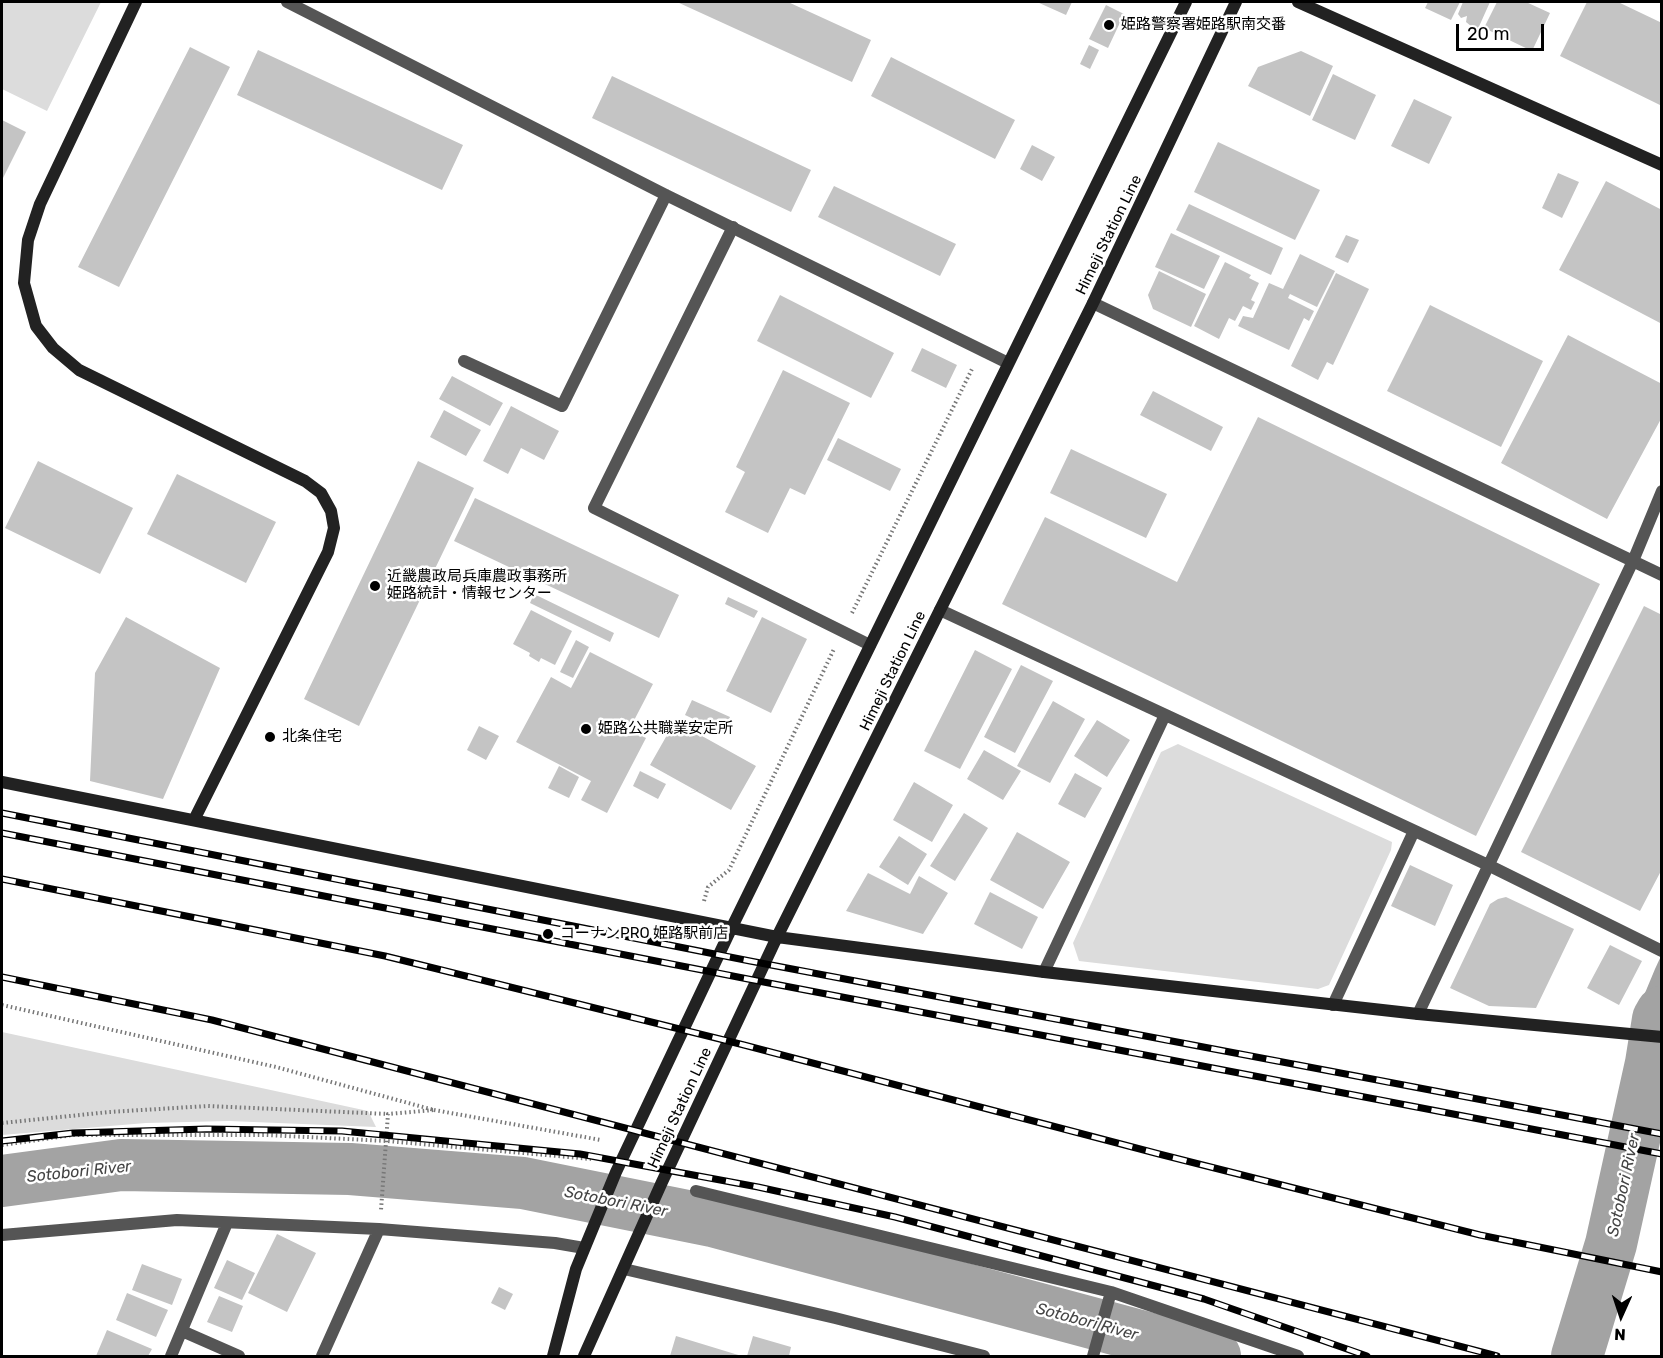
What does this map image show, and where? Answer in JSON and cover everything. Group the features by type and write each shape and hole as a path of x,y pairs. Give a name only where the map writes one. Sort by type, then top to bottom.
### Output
{"main road":[{"path":"136,2 40,204 28,240 24,283 36,326 53,348 79,370 306,481 321,493 332,511 334,528 328,552 194,820"},
{"name":"Himeji Station Line","path":"553,1356 576,1269 616,1172 732,927 1186,2"},
{"name":"Himeji Station Line","path":"584,1356 662,1182 777,937 1093,303 1236,2"},
{"path":"1298,2 1662,165"},
{"path":"2,782 777,937 1044,972 1333,1005 1662,1037"}],"street":[{"path":"287,2 666,195 1008,363"},
{"path":"464,361 562,406 666,195"},
{"path":"733,227 594,508 870,645"},
{"path":"1093,303 1662,575"},
{"path":"1418,1014 1633,561 1662,491"},
{"path":"940,610 1488,865 1662,951"},
{"path":"1044,972 1165,715"},
{"path":"1333,1005 1414,831"},
{"path":"696,1191 1111,1292 1299,1356"},
{"path":"2,1235 177,1220 379,1229 555,1243 584,1248"},
{"path":"171,1356 226,1223"},
{"path":"322,1356 379,1229"},
{"path":"624,1269 835,1318 984,1356"},
{"path":"1093,1356 1111,1292"},
{"path":"182,1330 239,1356"}],"path":[{"path":"2,1005 276,1067 434,1110 601,1140"},
{"path":"2,1123 108,1112 208,1106 388,1114 434,1110"},
{"path":"381,1212 388,1114"},
{"path":"2,1145 73,1135 266,1135 387,1141 591,1159"}],"shaded area":[{"path":"2,2 101,2 47,111 2,89"},
{"path":"1178,744 1392,842 1391,850 1329,985 1318,989 1079,961 1073,943 1161,752"},
{"path":"1661,956 1661,1020 1635,1017 1655,969"},
{"path":"2,1032 368,1111 376,1127 229,1121 146,1123 2,1135"}],"building":[{"path":"677,2 788,2 871,40 852,82"},
{"path":"1037,2 1072,2 1066,15"},
{"path":"1428,2 1460,2 1451,20 1425,8"},
{"path":"1463,2 1490,2 1477,31 1466,22 1467,16 1461,18 1458,14"},
{"path":"1497,2 1526,2 1550,13 1532,51 1484,28"},
{"path":"1587,2 1618,2 1662,23 1662,106 1560,56"},
{"path":"1106,5 1124,14 1108,48 1089,39"},
{"path":"1089,45 1099,50 1090,69 1080,64"},
{"path":"190,47 230,67 119,287 78,267"},
{"path":"258,50 463,145 442,190 237,95"},
{"path":"1301,51 1333,66 1310,116 1248,86 1258,67"},
{"path":"891,57 1015,120 995,159 871,96"},
{"path":"1333,74 1376,95 1355,140 1312,120"},
{"path":"612,76 811,170 791,212 592,118"},
{"path":"1414,99 1452,117 1429,164 1391,146"},
{"path":"2,120 26,132 2,180"},
{"path":"1218,142 1320,190 1295,240 1194,192"},
{"path":"1032,145 1055,157 1042,181 1020,169"},
{"path":"1558,173 1579,182 1562,218 1542,208"},
{"path":"1606,181 1662,210 1662,324 1559,270"},
{"path":"834,186 956,244 940,276 818,217"},
{"path":"1189,204 1283,248 1271,275 1176,230"},
{"path":"1171,233 1220,256 1204,289 1155,267"},
{"path":"1346,235 1359,240 1348,263 1335,257"},
{"path":"1300,254 1335,271 1317,307 1290,294 1288,298 1314,311 1309,321 1304,318 1289,350 1238,326 1243,316 1253,318 1269,283 1283,289"},
{"path":"1225,262 1251,275 1249,278 1259,283 1251,300 1255,302 1251,310 1243,306 1235,321 1229,318 1219,339 1194,326"},
{"path":"1159,271 1206,294 1191,327 1153,309 1148,295"},
{"path":"1336,273 1369,289 1333,365 1327,362 1318,380 1291,366"},
{"path":"780,295 894,353 871,398 757,341"},
{"path":"1430,305 1543,361 1501,447 1387,391"},
{"path":"1568,335 1662,384 1662,417 1607,519 1501,463"},
{"path":"922,348 957,365 946,388 911,371"},
{"path":"783,370 850,403 805,495 790,488 768,533 725,512 745,472 736,467"},
{"path":"452,376 503,403 490,426 439,399"},
{"path":"1153,391 1223,427 1211,451 1140,415"},
{"path":"511,406 559,431 544,460 521,448 508,474 483,461"},
{"path":"444,410 481,430 466,456 430,437"},
{"path":"1258,417 1600,584 1476,836 1002,604 1045,517 1177,582"},
{"path":"838,438 901,469 890,491 827,460"},
{"path":"1071,449 1167,494 1146,538 1050,493"},
{"path":"38,461 133,508 100,574 5,528"},
{"path":"418,461 474,488 359,726 304,699"},
{"path":"177,474 276,522 246,583 147,534"},
{"path":"475,498 679,595 659,638 454,541"},
{"path":"534,594 614,633 610,642 530,603"},
{"path":"728,597 758,611 754,618 725,604"},
{"path":"1644,606 1662,615 1662,869 1640,911 1521,852"},
{"path":"531,610 572,631 555,665 541,658 539,662 529,656 530,653 513,644"},
{"path":"126,617 220,668 163,799 90,781 95,673"},
{"path":"762,617 807,639 771,713 726,691"},
{"path":"576,640 589,647 573,678 560,672"},
{"path":"975,650 1012,669 960,769 924,751"},
{"path":"590,652 653,684 629,730 646,738 607,813 581,800 591,781 516,742 551,677 571,688"},
{"path":"1021,665 1053,681 1015,753 984,737"},
{"path":"692,700 730,717 723,733 685,715"},
{"path":"1053,701 1085,719 1050,783 1017,766"},
{"path":"1097,720 1130,740 1107,777 1074,756"},
{"path":"675,721 756,766 731,810 650,765"},
{"path":"479,726 499,736 486,760 467,750"},
{"path":"984,750 1021,771 1003,800 967,779"},
{"path":"559,766 579,777 569,798 548,788"},
{"path":"640,771 666,784 658,799 633,786"},
{"path":"1075,773 1102,788 1085,818 1058,804"},
{"path":"914,782 953,805 932,842 893,820"},
{"path":"964,813 988,828 955,881 930,866"},
{"path":"1017,832 1070,862 1043,909 990,880"},
{"path":"899,836 927,854 908,885 879,867"},
{"path":"1410,865 1453,885 1435,926 1391,906"},
{"path":"868,873 910,894 919,876 948,893 923,934 846,911"},
{"path":"990,892 1038,917 1022,949 974,924"},
{"path":"1506,897 1574,929 1536,1008 1489,1006 1450,988 1490,904"},
{"path":"1610,945 1642,961 1619,1005 1587,988"},
{"path":"277,1234 316,1253 287,1312 248,1293"},
{"path":"227,1260 255,1273 242,1300 214,1288"},
{"path":"142,1264 182,1279 172,1305 132,1290"},
{"path":"499,1287 513,1294 505,1310 491,1303"},
{"path":"127,1293 168,1310 156,1337 116,1320"},
{"path":"219,1296 243,1306 232,1332 207,1322"},
{"path":"107,1330 152,1349 148,1356 96,1356"},
{"path":"676,1336 735,1354 742,1356 670,1356"},
{"path":"753,1336 791,1347 789,1356 747,1356"}],"waterway":[{"name":"Sotobori River","path":"1577,1356 1611,1244 1651,1063 1658,1019 1662,1012"},
{"name":"Sotobori River","path":"2,1181 121,1165 350,1169 523,1183 712,1221 1215,1356"}],"railway":[{"path":"2,813 750,961 1662,1134"},
{"path":"2,833 1662,1154"},
{"path":"2,879 385,956 744,1045 1159,1154 1480,1235 1662,1272"},
{"path":"2,977 212,1020 1497,1356"},
{"path":"2,1141 73,1133 206,1129 342,1131 580,1154 758,1187 895,1217 1204,1299 1367,1356"}],"place":[{"name":"姫路警察署姫路駅南交番","path":"1109,25"},
{"name":"近畿農政局兵庫農政事務所 姫路統計・情報センター","path":"375,586"},
{"name":"姫路公共職業安定所","path":"586,729"},
{"name":"北条住宅","path":"270,737"},
{"name":"コーナンPRO 姫路駅前店","path":"548,934"}]}
